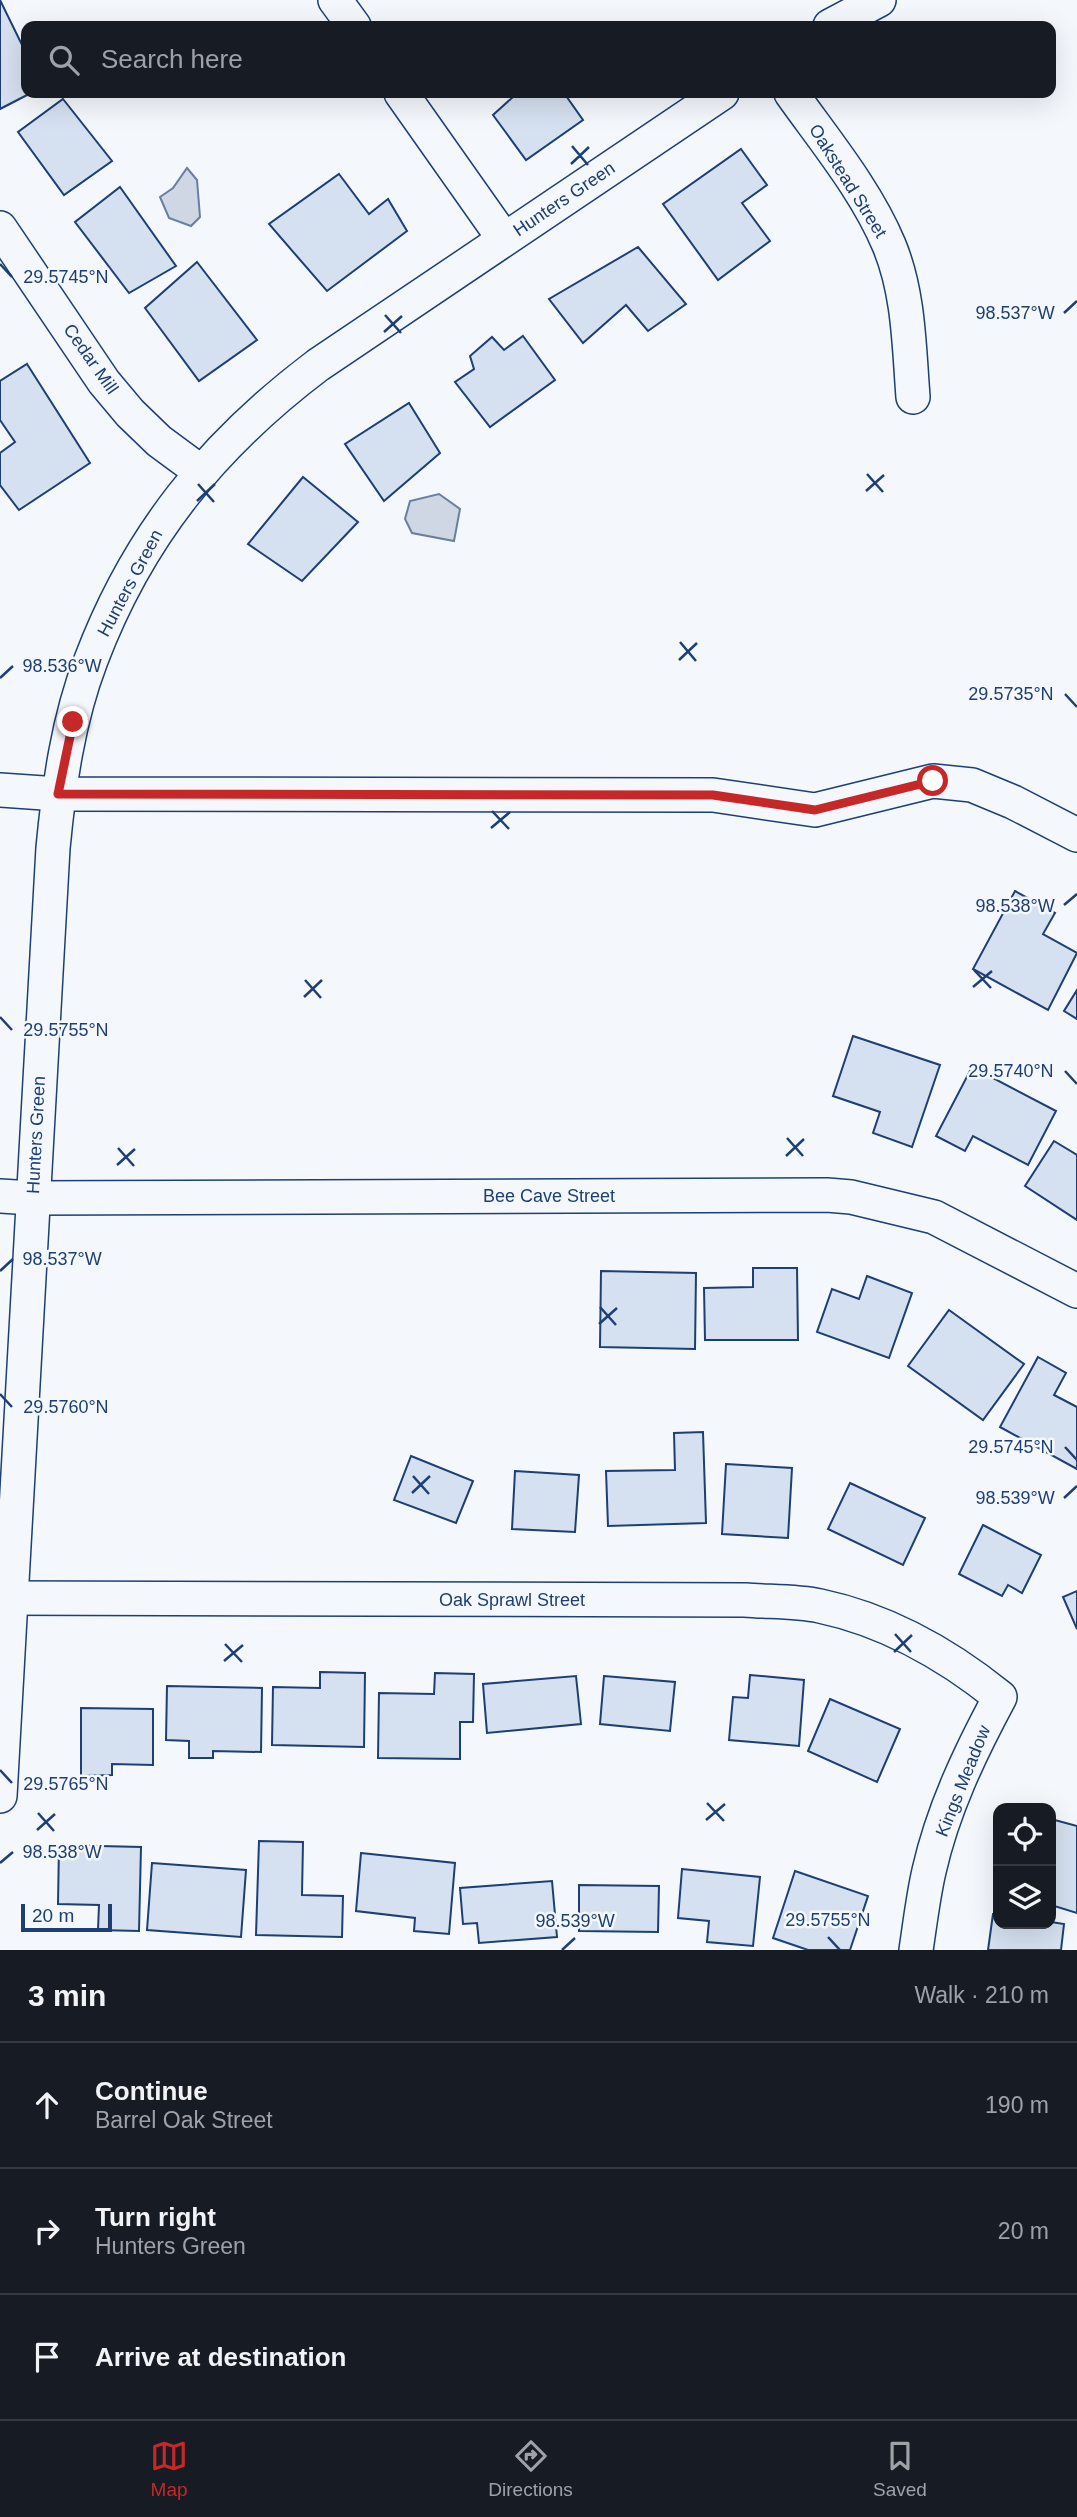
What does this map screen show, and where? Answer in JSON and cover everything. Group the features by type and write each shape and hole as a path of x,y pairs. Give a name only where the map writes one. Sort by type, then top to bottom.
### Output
{"street":[{"path":"335,0 350,21"},
{"path":"829,16 879,0"},
{"path":"405,98 504,239"},
{"name":"Hunters Green","path":"0,1796 16,1197 58,794 73,722 90,661 111,613 149,541 201,472 235,434 301,377 715,98"},
{"name":"Oakstead Street","path":"794,98 862,196 890,247 905,303 913,397"},
{"name":"Cedar Mill","path":"0,228 11,267 104,382 130,413 159,441 201,472"},
{"path":"0,790 58,794 713,795 815,810 933,781 972,785 1013,802 1077,835"},
{"name":"Bee Cave Street","path":"16,1197 839,1196 934,1217 1077,1291"},
{"name":"Oak Sprawl Street","path":"5,1598 745,1600 818,1606 858,1617 936,1652 1000,1697"},
{"name":"Kings Meadow","path":"916,1950 929,1871 947,1810 971,1751 1000,1697"}],"shaded area":[{"path":"187,168 197,180 200,217 191,226 169,218 160,197 173,188"},
{"path":"439,494 460,509 454,541 412,533 405,519 410,501"}],"building":[{"path":"0,0 21,43 21,98 0,109"},
{"path":"512,98 568,98 583,120 526,160 493,115"},
{"path":"63,99 112,161 64,195 18,132"},
{"path":"741,149 767,185 742,203 770,241 718,280 663,204"},
{"path":"339,174 369,214 388,199 407,231 327,291 269,224"},
{"path":"120,187 176,266 129,293 75,222"},
{"path":"638,247 686,304 648,331 626,305 583,343 549,299"},
{"path":"197,262 257,340 199,381 145,308"},
{"path":"523,336 555,380 490,427 455,382 474,369 470,356 492,337 504,350"},
{"path":"27,364 90,463 19,510 0,485 0,453 15,442 0,420 0,381"},
{"path":"409,403 440,453 384,501 345,444"},
{"path":"303,477 358,522 302,581 248,544"},
{"path":"1015,891 1055,913 1043,934 1077,953 1048,1010 973,969"},
{"path":"1077,990 1077,1019 1064,1011"},
{"path":"853,1036 940,1065 912,1147 873,1133 880,1112 833,1096"},
{"path":"972,1067 1056,1111 1028,1165 973,1136 965,1151 936,1136"},
{"path":"1054,1141 1077,1155 1077,1220 1025,1186"},
{"path":"753,1268 797,1268 798,1340 705,1340 704,1288 753,1287"},
{"path":"601,1271 696,1273 695,1349 600,1347"},
{"path":"867,1276 912,1293 889,1358 817,1332 832,1289 859,1299"},
{"path":"949,1310 1024,1364 983,1420 908,1366"},
{"path":"1038,1357 1066,1373 1054,1395 1077,1407 1077,1469 1000,1427"},
{"path":"703,1432 706,1523 608,1526 606,1471 675,1470 674,1433"},
{"path":"411,1456 473,1481 456,1523 394,1500"},
{"path":"726,1464 792,1468 788,1538 722,1534"},
{"path":"515,1471 579,1475 575,1532 512,1529"},
{"path":"850,1483 925,1518 903,1565 828,1529"},
{"path":"983,1525 1041,1555 1022,1593 1008,1585 1002,1596 959,1574"},
{"path":"1077,1591 1077,1629 1063,1597"},
{"path":"320,1672 365,1673 364,1747 272,1745 273,1687 320,1688"},
{"path":"435,1673 474,1674 473,1722 460,1722 460,1759 378,1758 379,1693 434,1694"},
{"path":"750,1675 804,1680 799,1746 729,1740 733,1697 748,1698"},
{"path":"576,1676 581,1724 487,1733 483,1684"},
{"path":"604,1676 675,1682 670,1731 600,1724"},
{"path":"167,1686 262,1688 261,1752 213,1751 213,1758 189,1758 189,1741 166,1740"},
{"path":"830,1699 900,1729 877,1782 808,1751"},
{"path":"81,1708 153,1709 153,1765 112,1764 112,1775 81,1776"},
{"path":"1056,1820 1077,1826 1077,1913 1056,1907"},
{"path":"259,1841 303,1842 302,1895 343,1896 342,1937 256,1935"},
{"path":"59,1845 141,1847 139,1931 98,1930 99,1905 58,1904"},
{"path":"361,1853 455,1863 449,1934 414,1931 415,1918 356,1911"},
{"path":"152,1863 246,1870 241,1937 147,1930"},
{"path":"682,1869 760,1877 753,1946 707,1942 709,1921 678,1918"},
{"path":"795,1871 868,1896 850,1950 808,1950 773,1938"},
{"path":"552,1881 557,1937 479,1943 477,1923 463,1924 460,1888"},
{"path":"579,1885 659,1886 658,1932 579,1931"},
{"path":"993,1914 993,1929 1056,1929 1056,1923 1064,1924 1061,1950 988,1950"}],"route":[{"path":"73,722 58,794 713,795 815,810 933,781"}]}
